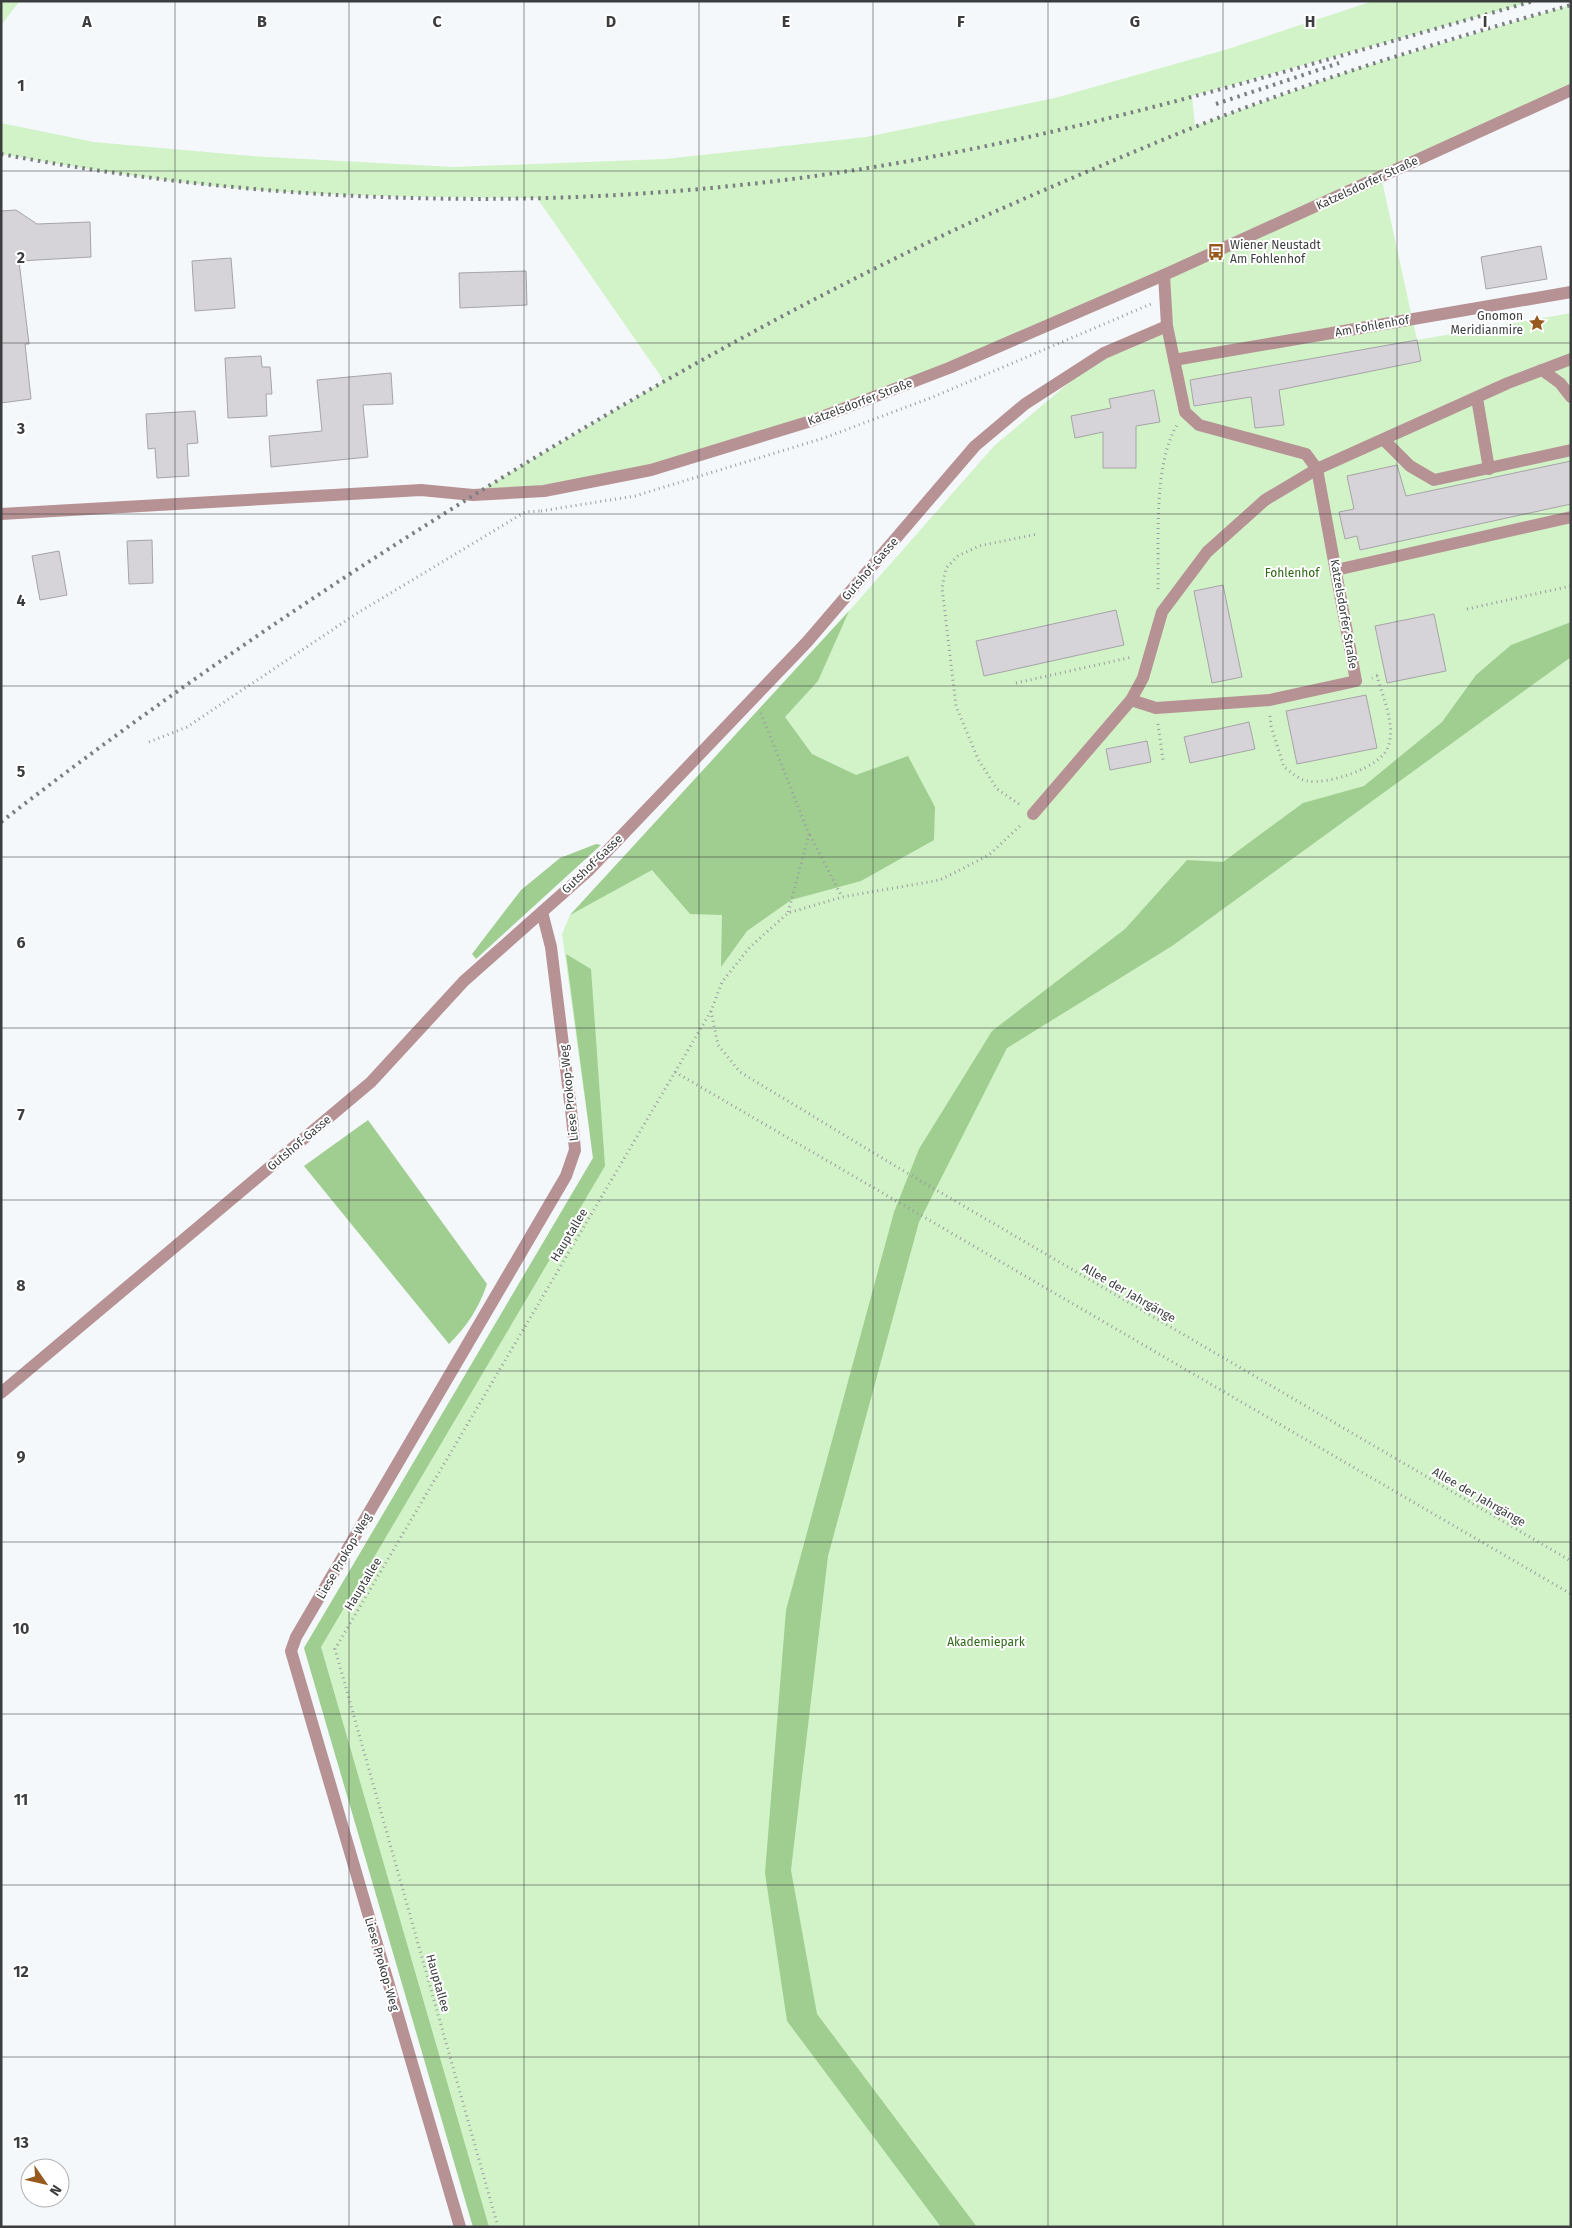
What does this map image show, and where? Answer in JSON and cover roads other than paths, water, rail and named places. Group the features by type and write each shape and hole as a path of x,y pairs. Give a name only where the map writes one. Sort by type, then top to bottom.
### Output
{"street":[{"name":"Katzelsdorfer Straße","path":"1,514 421,490 473,495 544,492 651,470 811,421 949,368 1164,275 1571,90"},
{"path":"1164,275 1167,326 1185,412 1199,425 1306,454 1317,469"},
{"name":"Am Fohlenhof","path":"1174,360 1571,292"},
{"name":"Gutshof-Gasse","path":"1,1393 371,1082 464,981 588,871 808,642 976,446 1025,404 1104,353 1167,326"},
{"path":"1033,814 1131,700 1143,678 1162,612 1207,552 1265,500 1317,469 1477,398 1571,359"},
{"path":"1542,370 1560,383 1571,397"},
{"path":"1477,398 1489,468"},
{"path":"1384,440 1410,466 1434,480 1571,450"},
{"name":"Katzelsdorfer Straße","path":"1131,700 1156,708 1270,700 1356,681 1317,469"},
{"path":"1336,570 1571,517"},
{"name":"Liese Prokop-Weg","path":"460,2227 291,1651 296,1637 566,1176 575,1150 552,947 542,912"}],"railway":[{"path":"1,154 117,173 233,187 351,196 468,199 586,197 703,189 820,175 936,156 1012,141 1162,105 1534,1"},
{"path":"1,822 179,690 301,606 425,526 600,418 832,290 975,220 1155,143 1257,103 1466,35 1571,5"},
{"path":"1216,104 1339,63"}],"place":[{"name":"Wiener Neustadt Am Fohlenhof","path":"1216,252"},
{"name":"Gnomon Meridianmire","path":"1537,323"}],"park label":[{"name":"Fohlenhof","path":"1292,573"},
{"name":"Akademiepark","path":"986,1642"}]}
